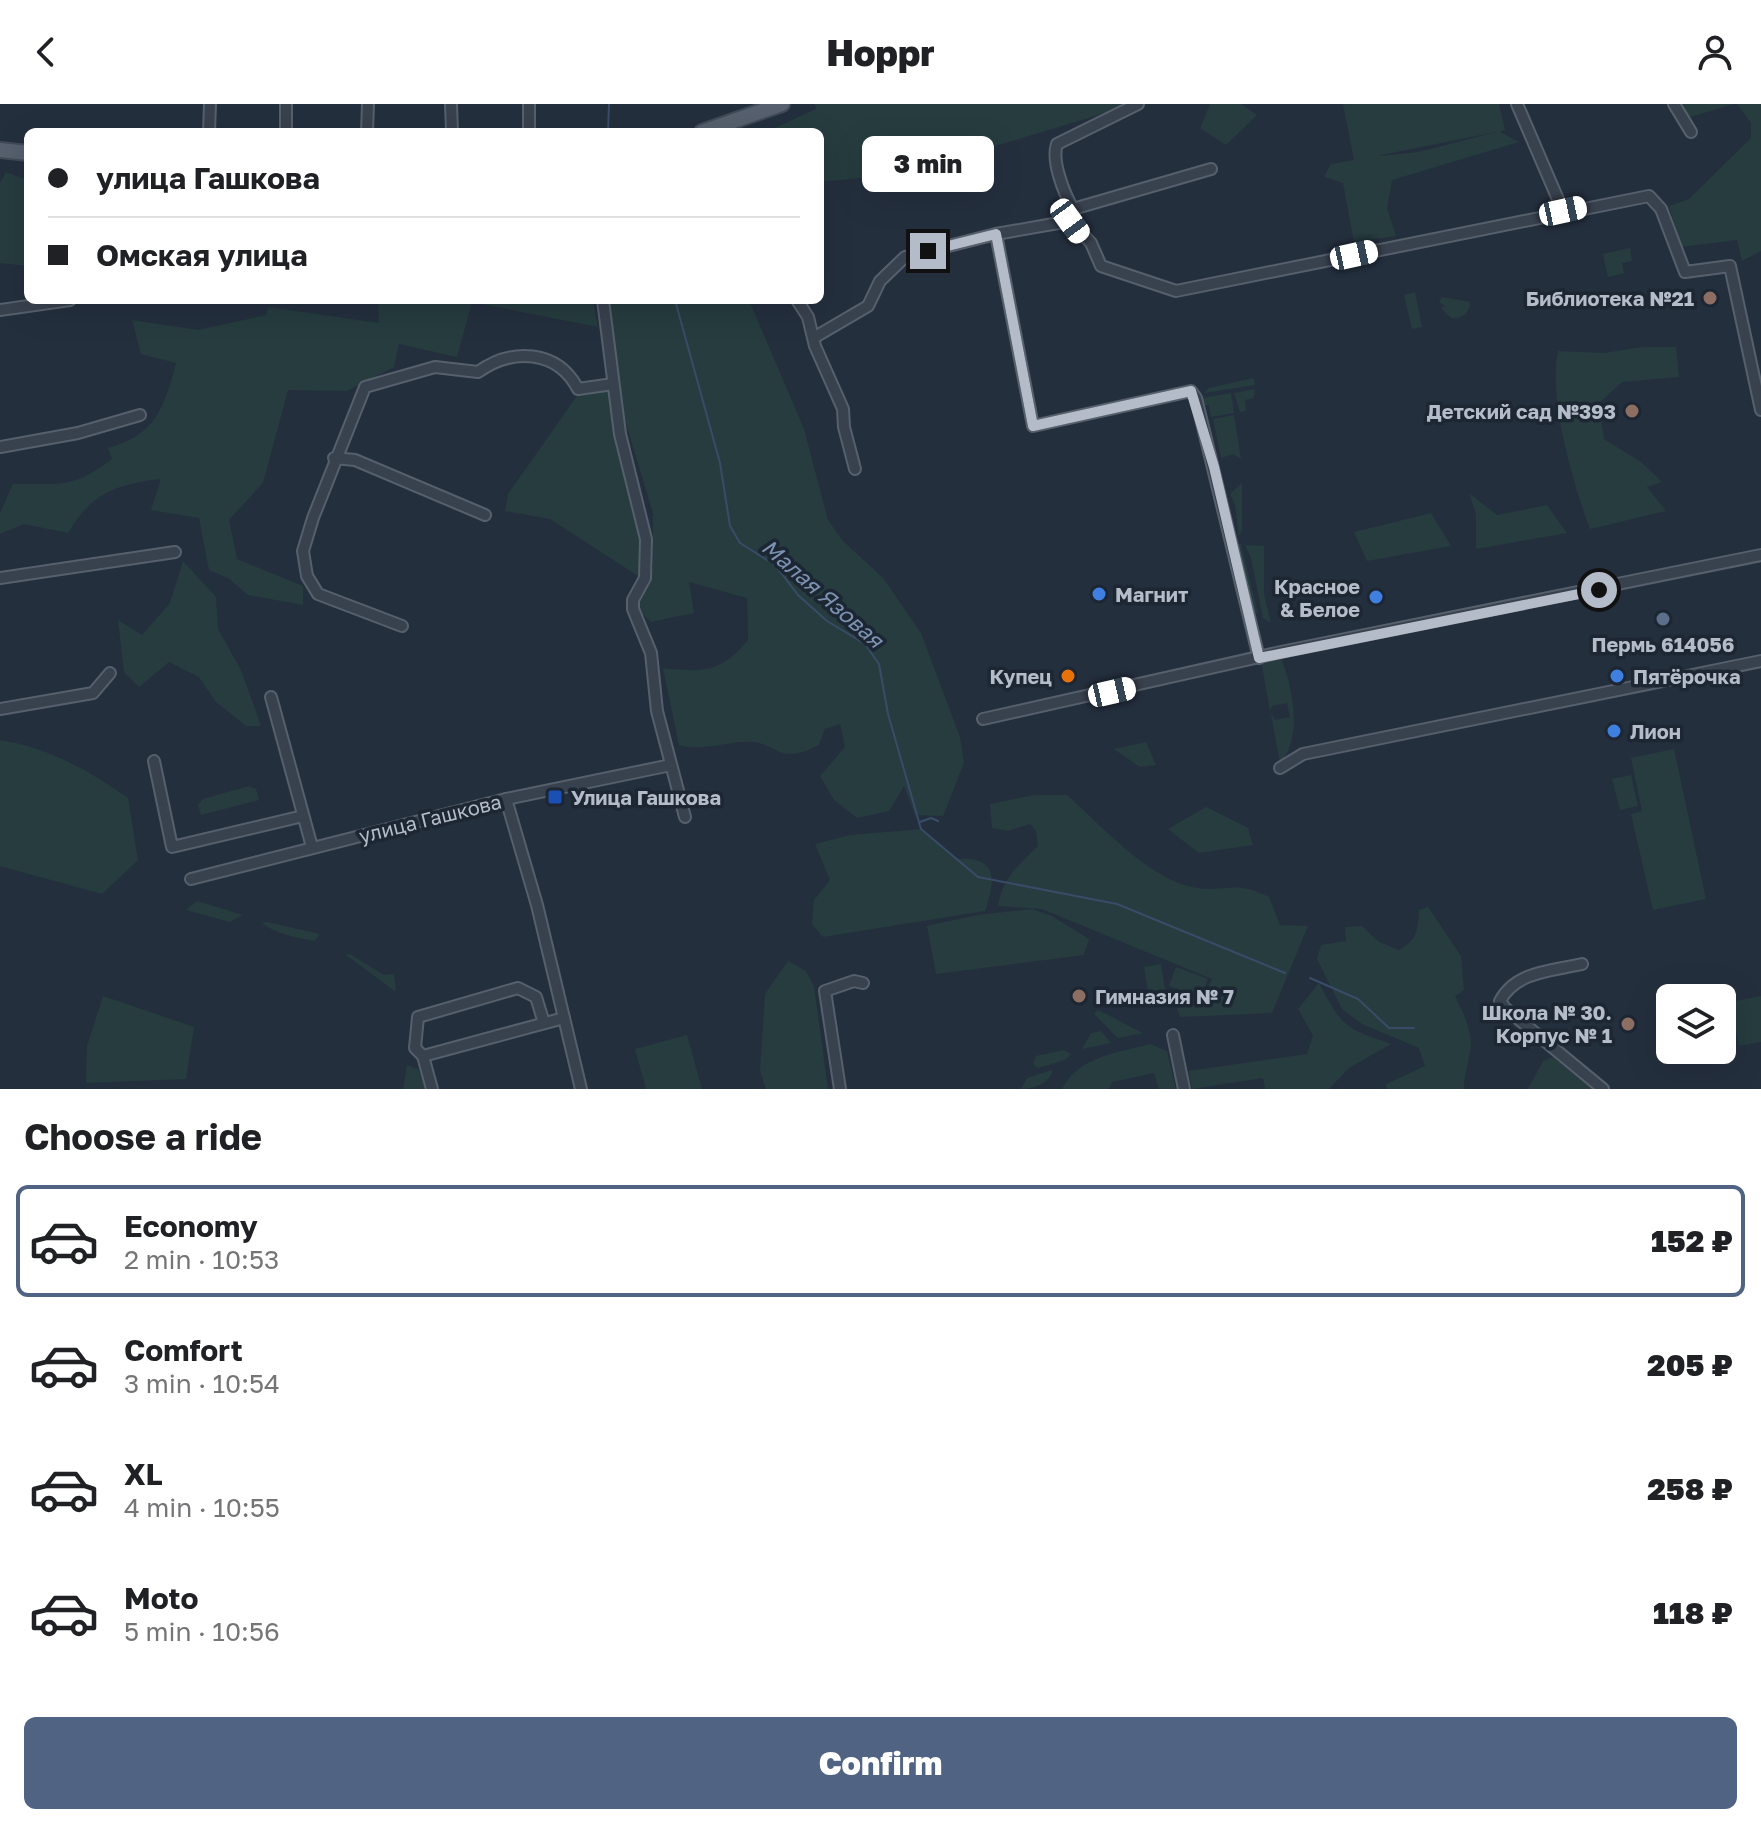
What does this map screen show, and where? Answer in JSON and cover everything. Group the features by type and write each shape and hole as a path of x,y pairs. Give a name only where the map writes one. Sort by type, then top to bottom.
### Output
{"main road":[{"path":"713,128 782,104"},
{"path":"0,150 24,153"}],"street":[{"path":"209,128 210,104"},
{"path":"286,104 286,128"},
{"path":"367,128 368,104"},
{"path":"451,104 452,128"},
{"path":"529,104 529,128"},
{"path":"1138,104 1057,144 1055,152 1072,215 1091,243 1101,266 1176,291 1649,196 1661,209 1685,272 1730,266 1761,410"},
{"path":"1517,104 1563,211"},
{"path":"1674,104 1691,132"},
{"path":"815,337 868,306 880,281 905,257 1072,215 1211,169"},
{"path":"996,234 1033,426 1191,391 1214,467 1259,658"},
{"path":"0,310 42,304"},
{"path":"603,304 620,434 646,539 645,578 633,600 635,618 651,653 657,711 685,817"},
{"path":"799,304 843,409 844,427 855,469"},
{"path":"402,626 318,594 307,576 303,551 334,458 365,387 435,367 478,372 497,358 516,356 559,363 569,371 578,389 613,384"},
{"path":"0,447 78,433 140,415"},
{"path":"334,458 355,460 485,515"},
{"path":"0,578 175,552"},
{"path":"983,719 1259,658 1761,555"},
{"path":"1280,768 1303,754 1761,661"},
{"path":"0,709 93,693 110,673"},
{"path":"271,697 312,847"},
{"path":"154,761 172,847 303,816"},
{"name":"улица Гашкова","path":"191,879 506,799 671,765"},
{"path":"506,799 537,905 581,1089"},
{"path":"1582,964 1524,977 1513,983 1500,1001 1603,1089"},
{"path":"840,1089 825,991 854,981 863,983"},
{"path":"432,1089 423,1056 415,1048 418,1017 518,988 536,997 544,1023"},
{"path":"423,1056 564,1018"},
{"path":"1173,1035 1184,1089"}],"green space":[{"path":"815,104 1135,104 902,174 824,182 824,128 775,128 816,109"},
{"path":"1210,104 1241,104 1257,115 1226,145 1200,128"},
{"path":"1343,104 1499,104 1505,130 1500,132 1519,142 1392,180 1387,208 1396,236 1354,242 1343,183 1324,177 1331,164 1354,160","holes":["1496,132 1419,152 1380,156"]},
{"path":"1676,104 1734,104 1690,117"},
{"path":"1737,104 1761,104 1761,251 1742,261 1737,240 1681,247 1669,206 1689,199 1751,138 1751,123"},
{"path":"6,172 24,179 24,266 0,263 0,183"},
{"path":"1630,248 1632,261 1622,263 1624,273 1608,277 1603,254"},
{"path":"1415,292 1422,327 1412,329 1404,295"},
{"path":"1442,297 1470,302 1469,309 1462,316 1451,318 1441,308 1445,306 1439,302"},
{"path":"378,304 471,304 457,357 399,344 394,367 347,391 288,390 263,483 229,520 237,559 303,586 303,605 248,595 228,578 209,570 199,518 151,510 161,479 131,484 107,493 86,508 68,533 24,524 0,534 0,513 13,484 65,483 86,476 112,459 108,448 137,436 162,407 176,363 141,354 132,320 198,330 266,315 268,307 379,323"},
{"path":"482,304 594,304 598,327"},
{"path":"610,304 751,304 804,429 828,520 842,540 883,578 921,633 960,737 964,763 943,816 915,815 904,786 889,811 857,818 834,800 820,776 845,747 840,724 825,729 819,745 793,754 754,742 698,747 679,745 663,668 711,668 739,651 748,640 747,598 689,582 694,613 651,622 637,609 653,567 653,513 623,414"},
{"path":"1642,347 1676,347 1679,377 1622,382 1599,403 1604,439 1641,462 1662,482 1647,487 1666,511 1590,529 1576,488 1559,416 1556,393 1558,351 1604,353"},
{"path":"1254,378 1255,385 1204,393 1209,388"},
{"path":"1255,389 1254,398 1245,400 1246,411 1240,412 1234,393"},
{"path":"608,390 637,513 642,559 638,576 550,519 505,511 508,494 579,393"},
{"path":"1231,393 1234,413 1211,417 1209,405 1204,405 1203,398"},
{"path":"1234,415 1241,459 1233,454 1221,458 1213,419"},
{"path":"1242,483 1242,531 1239,536 1235,505 1230,494"},
{"path":"1469,493 1497,515 1547,505 1567,533 1476,549 1476,514"},
{"path":"1431,513 1451,546 1367,561 1354,532"},
{"path":"1236,544 1241,544 1258,614 1251,610"},
{"path":"1245,545 1264,546 1264,594 1271,623 1263,618 1251,558"},
{"path":"183,561 216,597 218,629 241,670 261,726 246,726 215,701 199,677 169,662 139,687 124,672 118,620 142,635 170,603"},
{"path":"1280,655 1292,696 1294,725 1292,739 1280,763 1271,714 1275,720 1290,717 1287,703 1272,706 1270,711 1261,660"},
{"path":"0,740 34,748 67,762 128,798 138,860 102,894 0,866"},
{"path":"1146,742 1156,765 1140,767 1114,749"},
{"path":"1674,749 1706,899 1653,910 1631,814 1642,811 1631,758"},
{"path":"1631,775 1638,806 1620,810 1612,779"},
{"path":"249,786 256,789 259,800 201,815 198,805 203,799"},
{"path":"1034,795 1067,795 1127,850 1162,875 1197,888 1239,888 1257,892 1269,897 1280,925 1308,926 1272,1013 1180,1017 1176,1005 1179,994 1203,1000 1212,979 1042,909 998,906 1007,880 1038,846 1036,831 1030,824 1008,831 992,828 990,804"},
{"path":"1206,807 1248,828 1253,845 1199,853 1168,829"},
{"path":"921,829 958,859 971,859 987,866 992,881 985,911 823,937 812,924 814,900 830,880 815,844 850,835"},
{"path":"197,901 243,915 230,922 186,910"},
{"path":"1428,907 1461,956 1464,990 1455,996 1467,1023 1471,1045 1464,1089 1387,1089 1386,1084 1425,1066 1419,1048 1362,1024 1342,1009 1317,959 1321,945 1346,941 1345,927 1362,926 1379,942 1399,950 1415,934 1419,910"},
{"path":"1032,909 1052,916 1089,939 1084,955 936,974 927,926 977,915"},
{"path":"262,923 320,934 315,941 294,937"},
{"path":"350,954 384,975 394,974 396,992 346,955"},
{"path":"788,961 806,971 814,986 828,1089 766,1089 760,1071 765,994"},
{"path":"1161,964 1166,995 1149,998 1144,967"},
{"path":"1176,967 1208,979 1201,997 1169,986"},
{"path":"1319,983 1333,1009 1346,1024 1391,1044 1349,1068 1329,1089 1265,1089 1263,1078 1192,1089 1188,1071 1307,1054 1313,1036 1298,1009"},
{"path":"103,996 194,1027 186,1079 86,1083 87,1046"},
{"path":"1761,996 1761,1042 1739,1046 1736,1001"},
{"path":"1098,1010 1143,1033 1118,1038 1094,1014"},
{"path":"1101,1031 1111,1043 1082,1049 1091,1033"},
{"path":"687,1035 702,1089 646,1089 635,1049"},
{"path":"1150,1044 1167,1051 1176,1089 1159,1089 1154,1073 1112,1082 1109,1089 1062,1089 1078,1069 1089,1063 1112,1053"},
{"path":"1064,1050 1071,1054 1065,1060 1038,1068 1033,1064 1036,1056"},
{"path":"1553,1057 1593,1089 1528,1089 1543,1061"},
{"path":"407,1065 418,1069 426,1089 403,1089"},
{"path":"1052,1070 1049,1078 1041,1084 1021,1089 1027,1078"}],"waterway":[{"name":"Малая Язовая","path":"608,128 609,104"},
{"name":"Малая Язовая","path":"676,304 720,463 730,526 740,543 775,565 798,595 827,621 865,644 879,664 888,714 921,829 978,877 1117,904 1285,973"},
{"name":"Малая Язовая","path":"920,822 931,818 938,821"},
{"path":"1310,978 1358,999 1389,1028 1414,1028"}],"place":[{"name":"Библиотека №21","path":"1710,298"},
{"name":"Детский сад №393","path":"1632,411"},
{"name":"Магнит","path":"1099,594"},
{"name":"Красное & Белое","path":"1376,597"},
{"name":"Пермь 614056","path":"1663,619"},
{"name":"Купец","path":"1068,676"},
{"name":"Пятёрочка","path":"1617,676"},
{"name":"Лион","path":"1614,731"},
{"name":"Улица Гашкова","path":"555,797"},
{"name":"Гимназия № 7","path":"1079,996"},
{"name":"Школа № 30. Корпус № 1","path":"1628,1024"}],"route":[{"path":"928,251 996,234 1033,426 1191,391 1196,398 1214,467 1259,658 1599,590"}]}
